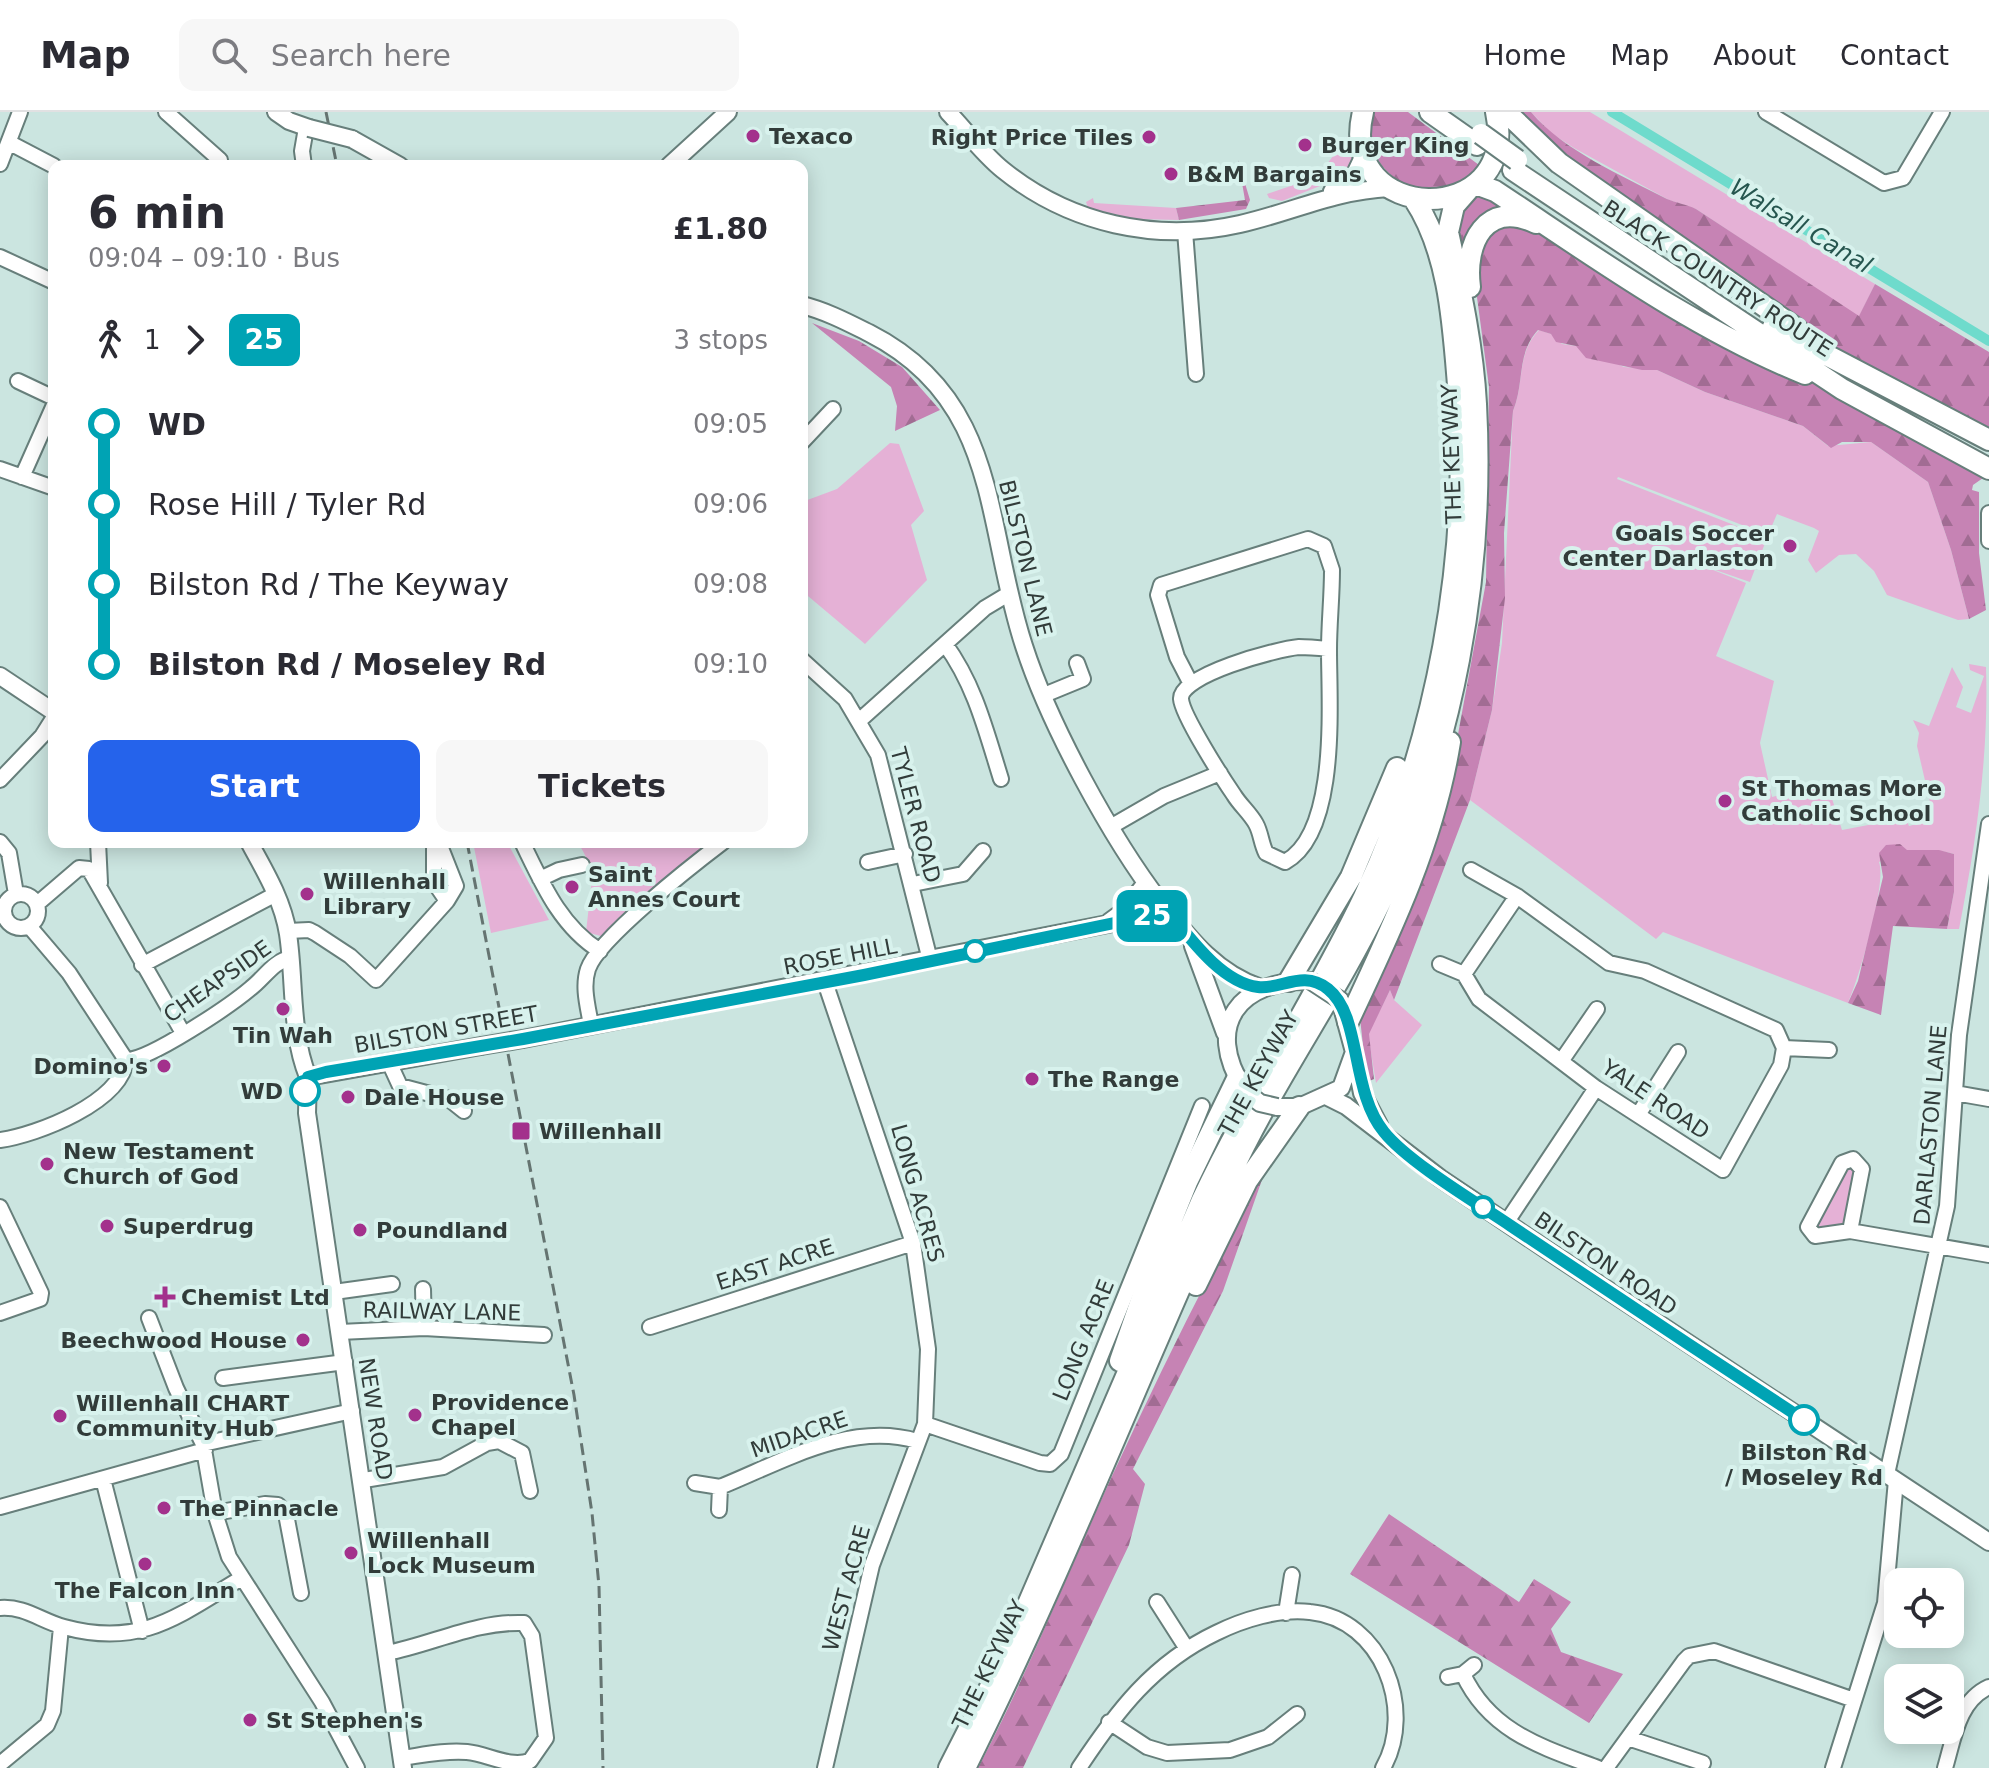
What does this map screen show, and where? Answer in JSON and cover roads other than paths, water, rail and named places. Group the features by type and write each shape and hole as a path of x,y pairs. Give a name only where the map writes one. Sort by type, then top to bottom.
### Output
{"highway":[{"path":"1344,112 1375,174 1389,188 1414,199 1438,201 1472,187 1495,191 1686,315 1769,359 1842,389"},
{"path":"1362,147 1363,112"},
{"name":"BLACK COUNTRY ROUTE","path":"1430,112 1479,140 1842,389 1980,464"},
{"name":"BLACK COUNTRY ROUTE","path":"1449,112 1479,140"},
{"name":"THE KEYWAY","path":"965,1768 1016,1666 1126,1421 1241,1151 1355,952 1399,860 1434,758 1468,615 1477,534 1476,402 1448,232 1454,206 1496,153 1499,135 1496,112"},
{"path":"1506,112 1559,163 1857,371"},
{"name":"BLACK COUNTRY ROUTE","path":"1515,165 1780,332 1986,439"},
{"name":"THE KEYWAY","path":"949,1768 1004,1660 1229,1142 1331,962 1385,847 1429,705 1450,596 1460,464 1456,354 1435,242 1429,223 1414,199"},
{"path":"1476,402 1480,372 1469,275 1472,243 1484,227 1504,217 1527,219 1565,237"},
{"path":"1289,981 1321,933 1374,828 1420,702 1450,596"},
{"path":"1348,1022 1396,921 1419,862 1445,774 1468,615"},
{"path":"1104,1427 1121,1355 1153,1266 1187,1182 1241,1085"},
{"path":"1126,1421 1247,1181 1299,1107"}],"main road":[{"path":"276,112 308,128 352,139 389,160"},
{"path":"676,160 728,112"},
{"path":"948,112 1001,169 1065,209 1132,229 1185,231 1240,224 1349,191 1389,188"},
{"path":"1317,199 1353,178 1362,147"},
{"name":"BILSTON LANE","path":"808,307 844,321 907,355 949,397 982,470 1022,642 1079,769 1146,883"},
{"path":"0,676 48,710"},
{"name":"NEW ROAD","path":"252,848 276,894 288,931 300,1051 308,1077 306,1105 364,1480 402,1763"},
{"path":"1146,883 1190,938 1237,980 1261,988"},
{"name":"ROSE HILL","path":"1096,927 1124,911 1146,883"},
{"name":"ROSE HILL","path":"591,1025 1171,915"},
{"path":"1190,938 1241,1085 1260,1103 1299,1107 1328,1097 1341,1088 1354,1052 1340,1000 1311,981 1289,981 1261,988 1239,1002 1230,1015 1227,1038"},
{"name":"BILSTON STREET","path":"308,1077 591,1025"},
{"name":"BILSTON ROAD","path":"1354,1052 1367,1107 1385,1134"},
{"name":"BILSTON ROAD","path":"1328,1097 1385,1134 1506,1223 1989,1542"}],"street":[{"path":"0,164 20,112"},
{"path":"166,112 220,160"},
{"path":"1766,112 1884,183 1903,178 1942,112"},
{"path":"303,160 302,151 308,128"},
{"path":"10,143 48,163"},
{"path":"1185,231 1196,374"},
{"path":"0,257 48,279"},
{"path":"18,381 48,395"},
{"path":"808,436 833,409"},
{"path":"22,477 48,418"},
{"path":"0,469 48,486"},
{"path":"1989,513 1989,541"},
{"path":"1191,684 1177,657 1158,595 1161,585 1308,539 1321,543 1329,554 1332,570 1329,754 1313,830 1296,856 1285,862 1266,853 1257,826 1220,773 1181,701 1182,692 1219,669 1270,653 1299,647 1329,649"},
{"path":"860,720 993,602 1010,593"},
{"path":"945,644 964,669 975,695 1001,779"},
{"path":"1077,663 1090,695"},
{"name":"TYLER ROAD","path":"808,666 833,686 860,720 884,769 930,960"},
{"path":"1044,695 1083,679"},
{"path":"0,780 42,736 48,725"},
{"path":"1112,826 1164,796 1220,773"},
{"name":"DARLASTON LANE","path":"1833,1768 1885,1603 1892,1477 1941,1247 1952,1171 1962,1003 1982,916 1989,824"},
{"path":"0,842 9,853 16,894"},
{"path":"37,904 79,868 89,856 90,848"},
{"path":"98,848 100,884"},
{"path":"525,848 562,918 580,939 600,951"},
{"path":"591,1025 586,981 589,966 600,951 672,881 715,848"},
{"path":"913,884 963,874 983,851"},
{"path":"868,862 905,854"},
{"path":"540,879 582,865"},
{"path":"79,868 86,867 100,884 142,965 183,1033"},
{"path":"1471,870 1517,896 1609,963 1645,971 1673,986 1768,1025 1776,1030 1784,1048 1829,1050"},
{"path":"16,894 27,895 37,904 37,918 29,926 12,926 5,917 5,905 16,894"},
{"path":"142,965 276,894"},
{"path":"1440,964 1464,974 1517,896"},
{"path":"288,931 315,933 350,956 376,980 447,901"},
{"path":"0,1140 21,1137 80,1111 125,1072 126,1060 69,973 29,926"},
{"name":"CHEAPSIDE","path":"126,1060 135,1060 226,1007 278,962 290,958"},
{"name":"YALE ROAD","path":"1464,974 1479,999 1596,1088 1723,1170 1781,1065 1784,1048"},
{"name":"LONG ACRES","path":"825,982 913,1243 928,1349 925,1424"},
{"path":"1562,1060 1597,1009"},
{"path":"1638,1115 1678,1052"},
{"path":"389,1062 400,1086 449,1099 464,1111"},
{"path":"1506,1223 1596,1088"},
{"path":"1955,1093 1989,1099"},
{"name":"LONG ACRE","path":"925,1424 1040,1463 1050,1464 1061,1454 1202,1106"},
{"path":"1850,1231 1862,1169 1853,1159 1842,1163 1808,1227 1815,1236 1825,1237 1850,1231 1989,1255"},
{"path":"0,1207 40,1290 40,1299 0,1313"},
{"name":"EAST ACRE","path":"650,1327 913,1243"},
{"path":"334,1292 392,1284"},
{"path":"423,1289 424,1328"},
{"path":"149,1318 176,1388 204,1447 215,1513 240,1579 322,1702 357,1768"},
{"name":"RAILWAY LANE","path":"340,1332 424,1328 544,1335"},
{"path":"223,1378 345,1362"},
{"path":"0,1507 204,1447 352,1411"},
{"name":"WEST ACRE","path":"825,1768 872,1565 925,1424"},
{"name":"MIDACRE","path":"720,1487 856,1436 890,1433 917,1441"},
{"path":"364,1480 443,1467 487,1443 499,1441 522,1453 530,1491"},
{"path":"103,1479 142,1631"},
{"path":"695,1483 720,1487 719,1510"},
{"path":"215,1513 265,1504 278,1505 286,1514 301,1593"},
{"path":"1286,1613 1292,1575"},
{"path":"0,1608 25,1610 61,1627 114,1633 142,1631 166,1625 240,1579"},
{"path":"1157,1602 1161,1623 1187,1649"},
{"path":"1079,1768 1109,1722 1152,1675 1187,1649 1227,1628 1286,1613 1317,1613 1344,1624 1370,1646 1384,1664 1396,1703 1393,1744 1383,1768"},
{"path":"387,1653 432,1643 468,1629 524,1623 532,1636 546,1738 539,1752 524,1763 469,1752 439,1752 402,1763"},
{"path":"0,1764 47,1725 53,1711 61,1627"},
{"path":"1606,1768 1684,1661 1705,1651 1854,1700"},
{"path":"1461,1672 1473,1696 1511,1732 1533,1745 1598,1768"},
{"path":"1945,1768 1958,1723 1969,1700 1989,1687"},
{"path":"1109,1722 1147,1747 1167,1753 1230,1750 1268,1737 1297,1714"},
{"path":"1628,1738 1703,1763"}],"waterway":[{"name":"Walsall Canal","path":"1612,112 1989,341"}],"railway":[{"path":"326,112 336,160"},
{"path":"468,848 574,1395 592,1513 599,1586 603,1768"}],"place":[{"name":"Texaco","path":"753,136"},
{"name":"Right Price Tiles","path":"1149,137"},
{"name":"Burger King","path":"1305,145"},
{"name":"B&M Bargains","path":"1171,174"},
{"name":"Goals Soccer Center Darlaston","path":"1790,546"},
{"name":"St Thomas More Catholic School","path":"1725,801"},
{"name":"Saint Annes Court","path":"572,887"},
{"name":"Willenhall Library","path":"307,894"},
{"name":"Tin Wah","path":"283,1009"},
{"name":"Domino's","path":"164,1066"},
{"name":"The Range","path":"1032,1079"},
{"name":"WD","path":"305,1091"},
{"name":"Dale House","path":"348,1097"},
{"name":"Willenhall","path":"521,1131"},
{"name":"New Testament Church of God","path":"47,1164"},
{"name":"Superdrug","path":"107,1226"},
{"name":"Poundland","path":"360,1230"},
{"name":"Chemist Ltd","path":"165,1297"},
{"name":"Beechwood House","path":"303,1340"},
{"name":"Providence Chapel","path":"415,1415"},
{"name":"Willenhall CHART Community Hub","path":"60,1416"},
{"name":"Bilston Rd / Moseley Rd","path":"1804,1420"},
{"name":"The Pinnacle","path":"164,1508"},
{"name":"Willenhall Lock Museum","path":"351,1553"},
{"name":"The Falcon Inn","path":"145,1564"},
{"name":"St Stephen's","path":"250,1720"}]}
